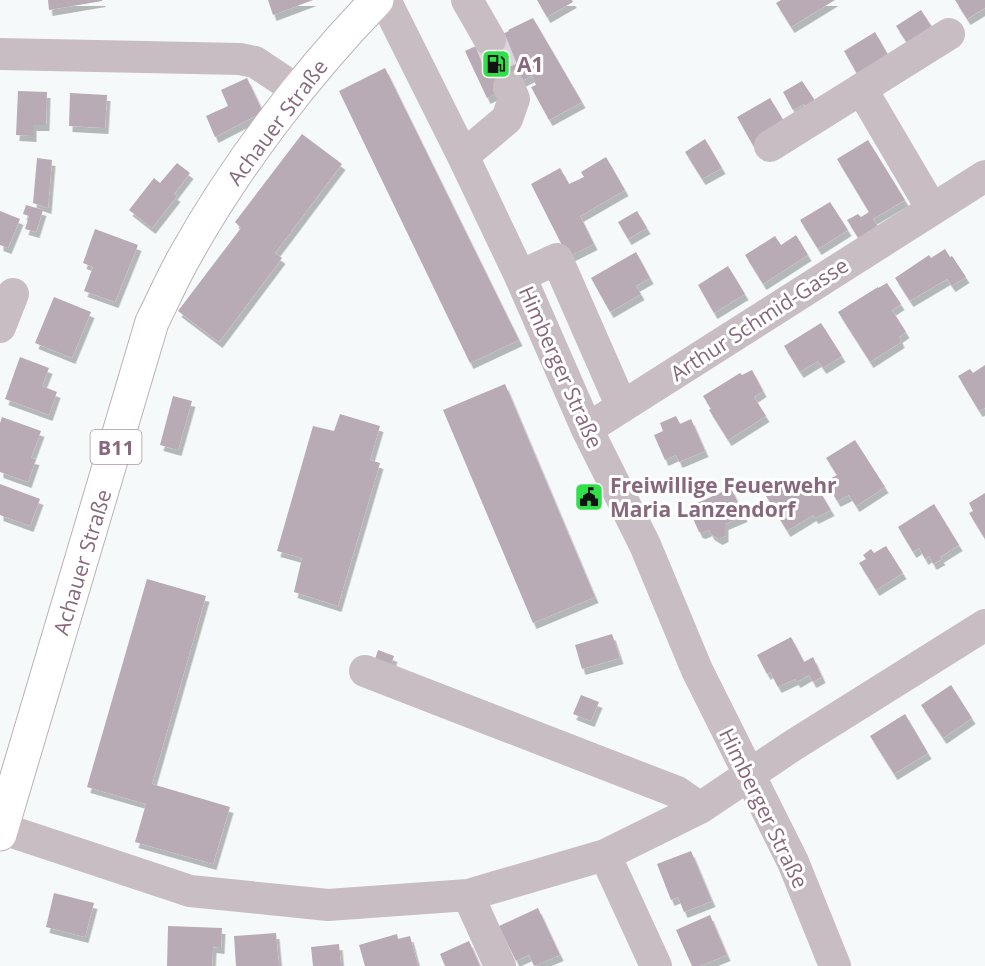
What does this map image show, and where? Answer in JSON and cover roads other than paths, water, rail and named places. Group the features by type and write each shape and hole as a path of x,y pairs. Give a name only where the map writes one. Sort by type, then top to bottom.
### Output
{"main road":[{"name":"Achauer Straße","path":"0,830 152,322 184,256 235,176 297,90 377,0"}],"street":[{"name":"Himberger Straße","path":"385,0 520,276 587,429 645,545 697,670 793,862 835,966"},
{"path":"467,0 490,40"},
{"path":"770,146 949,34"},
{"path":"0,54 240,59 255,62 297,90"},
{"path":"463,156 507,119 514,99 509,87"},
{"path":"862,90 932,209"},
{"name":"Arthur Schmid-Gasse","path":"587,429 985,176"},
{"path":"520,276 557,259 622,407"},
{"path":"0,327 13,294"},
{"path":"0,830 190,891 328,905 468,895 605,855 700,808 985,625"},
{"path":"365,671 677,792 700,808"},
{"path":"605,855 656,966"},
{"path":"468,895 500,966"}],"tunnel":[{"path":"490,40 509,87"}],"place":[{"name":"A1","path":"496,64"},
{"name":"Freiwillige Feuerwehr Maria Lanzendorf","path":"589,497"}]}
